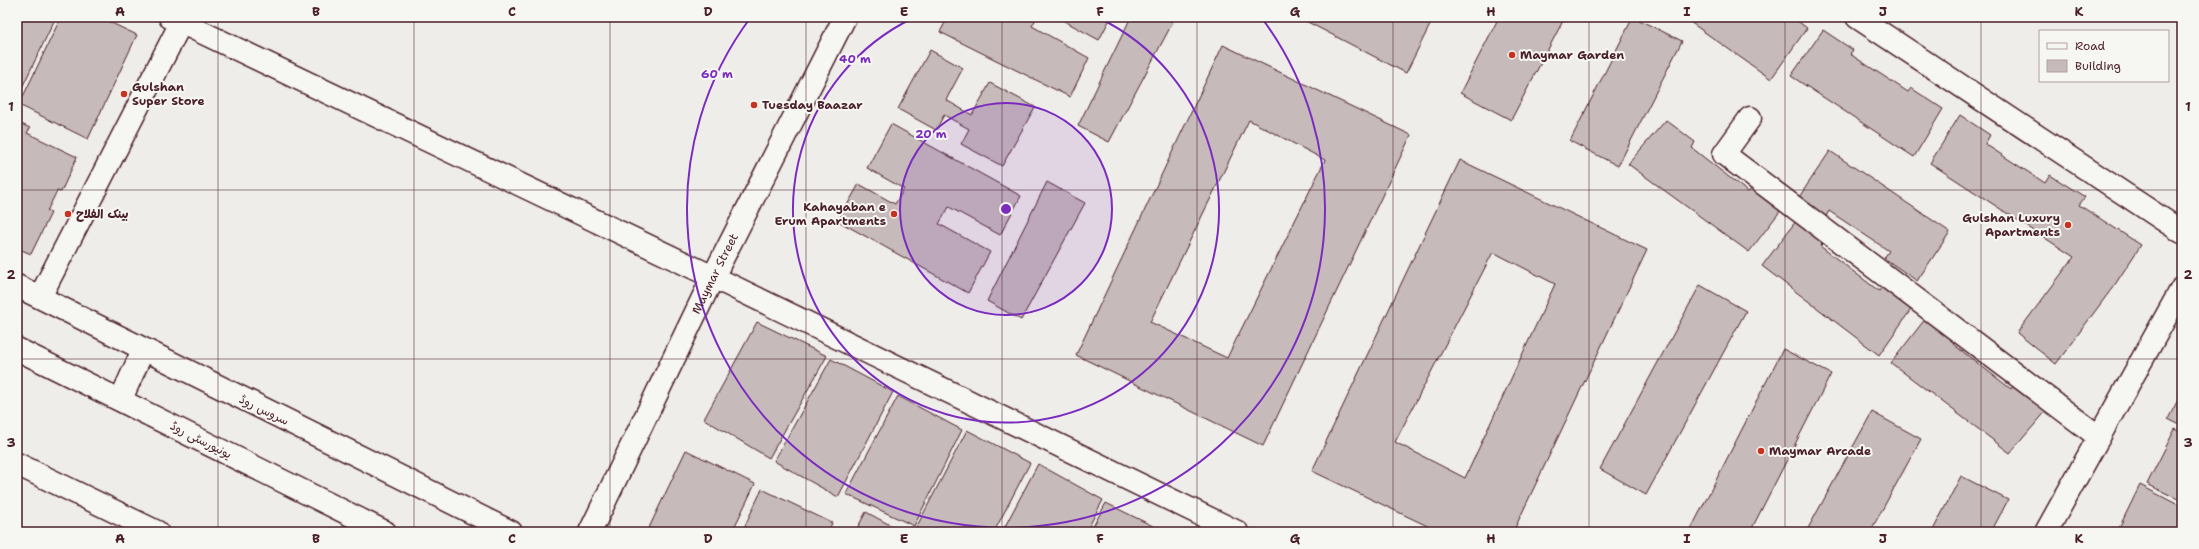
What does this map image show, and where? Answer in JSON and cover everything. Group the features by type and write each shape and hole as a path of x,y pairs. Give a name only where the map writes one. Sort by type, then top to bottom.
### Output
{"street":[{"name":"Maymar Street","path":"590,532 713,277 845,17"},
{"path":"1857,17 2182,232"},
{"path":"40,297 178,19 1237,532"},
{"path":"1750,118 1724,154 2099,437"},
{"name":"سروس روڈ","path":"17,286 511,532"},
{"path":"2046,532 2182,288"},
{"name":"یونیورسٹی روڈ","path":"17,349 121,399 385,532"},
{"path":"121,399 143,350"},
{"path":"17,464 149,530"}],"building":[{"path":"17,17 56,17 17,98"},
{"path":"61,17 99,17 137,35 88,139 19,105"},
{"path":"948,17 1037,17 1032,26 1089,58 1070,97 940,32"},
{"path":"1057,17 1111,17 1099,40"},
{"path":"1131,17 1164,17 1173,22 1109,142 1078,126"},
{"path":"1298,17 1425,17 1432,21 1406,73"},
{"name":"Maymar Garden","path":"1499,17 1565,17 1511,120 1460,93"},
{"path":"1633,17 1682,41 1618,166 1570,141"},
{"path":"1683,17 1792,17 1807,28 1771,79"},
{"path":"1823,30 1853,50 1850,54 1908,92 1911,88 1943,109 1914,157 1791,76"},
{"path":"1223,45 1411,135 1263,446 1076,355","holes":["1249,120 1325,160 1227,358 1150,322"]},
{"path":"930,50 963,68 946,100 972,115 990,83 1035,107 1002,166 961,144 969,129 944,115 936,130 898,109"},
{"name":"Gulshan Luxury Apartments","path":"1960,115 1990,135 1985,144 2045,183 2050,175 2085,197 2079,205 2141,245 2116,283 2056,364 2017,333 2074,257 1930,163"},
{"path":"1666,120 1695,142 1692,148 1748,192 1754,187 1781,210 1749,252 1628,164"},
{"path":"17,122 30,128 27,133 77,157 61,192 57,191 47,211 51,213 31,254 17,248"},
{"name":"Kahayaban e Erum Apartments","path":"891,124 1021,196 1000,235 949,207 939,224 990,252 968,293 838,221 859,184 895,204 904,189 867,168"},
{"name":"Gulshan Luxury Apartments","path":"1830,151 1950,232 1917,281 1884,258 1889,251 1829,211 1825,218 1797,200"},
{"path":"1460,160 1647,250 1513,532 1440,532 1312,471","holes":["1493,252 1555,284 1465,478 1395,442"]},
{"path":"1047,182 1085,203 1021,320 987,301"},
{"path":"1796,221 1824,242 1820,246 1879,291 1883,286 1912,308 1879,355 1762,266"},
{"path":"1700,285 1746,311 1646,495 1600,469"},
{"path":"1929,314 1959,338 1953,344 2011,389 2015,383 2048,409 2010,453 1891,363"},
{"path":"757,322 827,356 769,458 704,419"},
{"name":"Maymar Arcade","path":"1783,349 1831,374 1750,532 1698,532 1691,529"},
{"path":"831,359 893,392 838,497 774,461"},
{"path":"2182,392 2182,426 2168,419"},
{"path":"898,396 962,430 914,526 846,494"},
{"name":"Maymar Arcade","path":"1872,412 1921,439 1870,532 1806,532"},
{"path":"2175,429 2182,432 2182,501 2147,484"},
{"path":"967,430 1030,463 994,532 924,532 916,528"},
{"path":"686,450 755,484 732,532 647,532"},
{"path":"1038,464 1103,500 1086,532 1002,532"},
{"path":"1961,476 2008,500 1991,532 1932,532"},
{"path":"2140,485 2182,507 2182,532 2117,532"},
{"path":"762,489 832,523 828,532 742,532"},
{"path":"1106,503 1163,531 1163,532 1090,532"},
{"path":"866,512 903,532 855,532"}],"place":[{"name":"Maymar Garden","path":"1512,55"},
{"name":"Gulshan Super Store","path":"124,94"},
{"name":"Tuesday Baazar","path":"754,105"},
{"name":"بینک الفلاح","path":"68,214"},
{"name":"Kahayaban e Erum Apartments","path":"894,214"},
{"name":"Gulshan Luxury Apartments","path":"2068,225"},
{"name":"Maymar Arcade","path":"1761,451"}]}
